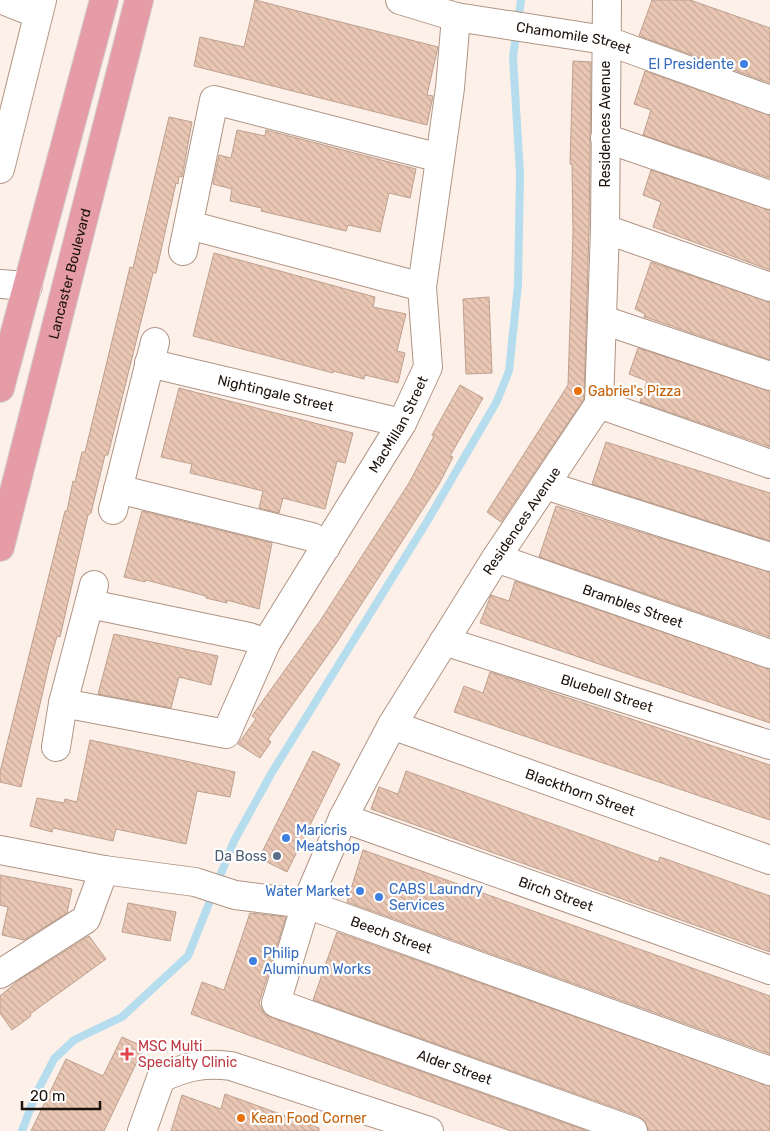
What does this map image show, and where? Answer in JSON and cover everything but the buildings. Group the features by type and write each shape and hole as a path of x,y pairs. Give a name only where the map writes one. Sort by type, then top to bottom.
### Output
{"main road":[{"path":"2,374 28,286 104,0"},
{"name":"Lancaster Boulevard","path":"0,547 139,0"}],"street":[{"path":"1,160 40,7 3,0"},
{"name":"Chamomile Street","path":"400,0 456,17 605,40 770,100"},
{"name":"Residences Avenue","path":"276,1003 298,903 392,725 496,558 599,404 605,228 605,40 607,0"},
{"name":"MacMillan Street","path":"63,703 226,734 266,643 402,423 428,367 422,287 450,88 456,17"},
{"path":"422,287 186,238 214,100 440,158"},
{"path":"605,138 770,195"},
{"path":"605,228 770,287"},
{"path":"0,284 28,286"},
{"path":"603,320 770,376"},
{"name":"Nightingale Street","path":"326,547 312,537 116,499 152,352 402,423"},
{"path":"599,404 770,464"},
{"path":"545,485 770,557"},
{"name":"Brambles Street","path":"496,558 770,654"},
{"path":"56,747 63,703 92,594 266,643"},
{"name":"Bluebell Street","path":"444,641 770,745"},
{"name":"Blackthorn Street","path":"392,725 770,860"},
{"name":"Birch Street","path":"343,818 770,970"},
{"name":"Beech Street","path":"0,850 104,870 195,882 235,895 298,903 770,1071"},
{"path":"0,974 86,918 104,870"},
{"name":"Alder Street","path":"276,1003 633,1131"},
{"path":"142,1131 161,1078 184,1067 214,1064 231,1066 428,1131"}],"waterway":[{"path":"22,1131 35,1096 54,1059 74,1040 122,1017 188,956 234,841 271,774 428,520 497,401 509,371 518,285 520,174 513,57 521,0"}],"place":[{"name":"El Presidente","path":"744,64"},
{"name":"Gabriel's Pizza","path":"578,391"},
{"name":"Maricris Meatshop","path":"286,838"},
{"name":"Da Boss","path":"277,856"},
{"name":"Water Market","path":"360,891"},
{"name":"CABS Laundry Services","path":"379,897"},
{"name":"Philip Aluminum Works","path":"253,961"},
{"name":"MSC Multi Specialty Clinic","path":"127,1054"},
{"name":"Kean Food Corner","path":"241,1118"}]}
